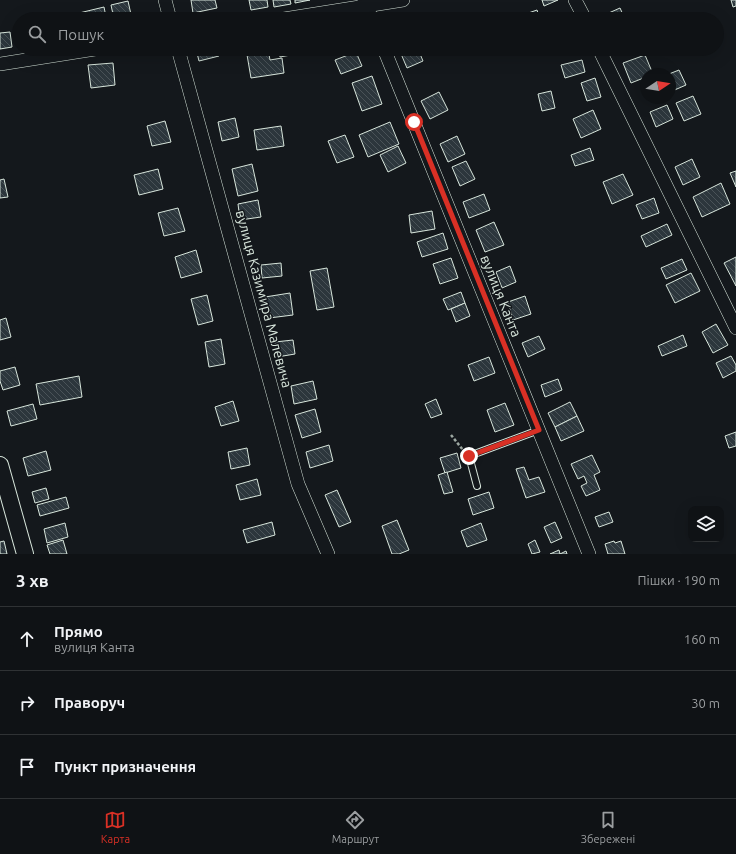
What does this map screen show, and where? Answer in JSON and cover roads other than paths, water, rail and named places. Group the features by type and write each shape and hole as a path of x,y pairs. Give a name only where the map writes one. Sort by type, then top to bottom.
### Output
{"street":[{"path":"165,0 168,12"},
{"path":"319,12 365,3 403,0"},
{"path":"576,0 582,12"},
{"path":"0,64 51,56"},
{"name":"вулиця Казимира Малевича","path":"180,56 298,484 328,554"},
{"name":"вулиця Канта","path":"387,56 589,554"},
{"path":"602,56 736,328"},
{"path":"0,464 25,554"}],"lane":[{"path":"478,486 469,456 539,430"}]}
